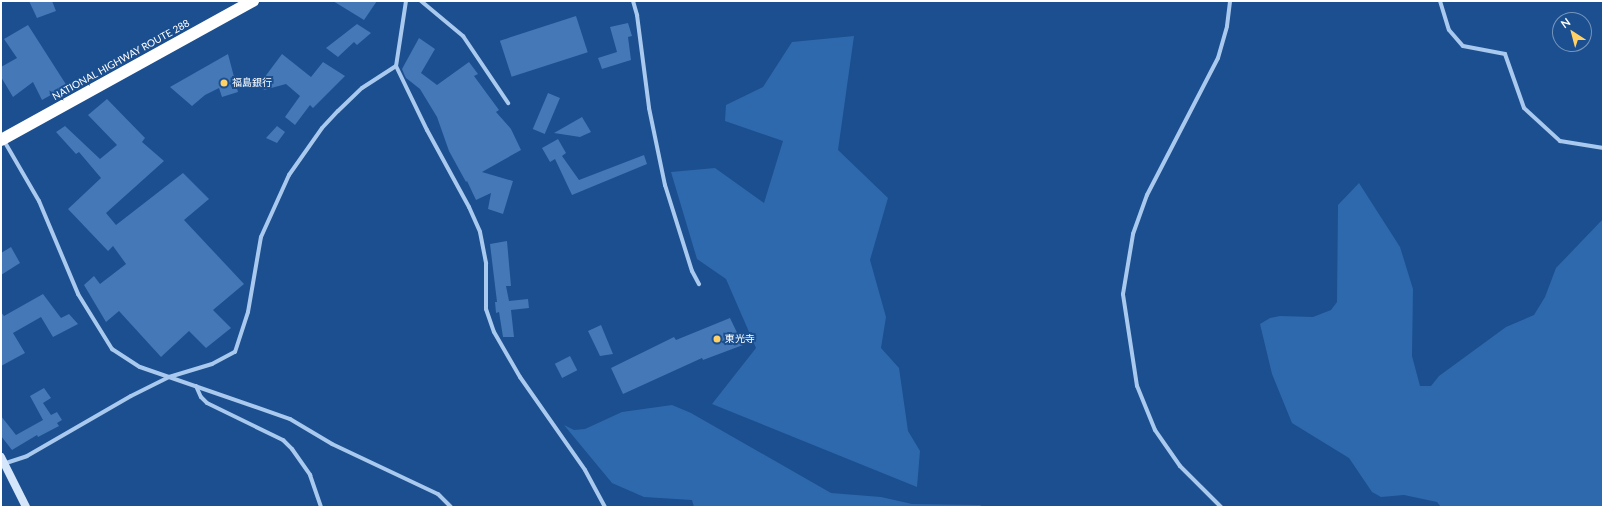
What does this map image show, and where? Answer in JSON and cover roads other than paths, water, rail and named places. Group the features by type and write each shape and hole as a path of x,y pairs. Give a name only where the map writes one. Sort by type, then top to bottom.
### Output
{"highway":[{"name":"NATIONAL HIGHWAY ROUTE 288","path":"2,139 253,1"}],"street":[{"path":"406,1 396,66 469,207 480,232 486,263 486,309 494,332 520,377 584,470 605,507"},
{"path":"421,1 463,36 508,103"},
{"path":"633,1 637,15 649,108 665,185 692,271 698,284"},
{"path":"1221,507 1180,466 1155,430 1137,386 1123,294 1133,234 1147,195 1218,58 1227,26 1230,1"},
{"path":"1440,1 1449,30 1463,46 1506,54 1524,108 1560,141 1603,148"},
{"path":"26,507 2,462 26,456 131,396 169,377 212,364 235,352 248,312 261,237 288,175 322,128 338,111 362,88 396,66"},
{"path":"2,139 39,201 78,294 112,349 140,367 290,418 332,444 438,494 451,507"},
{"path":"196,386 201,398 207,403 283,440 292,449 310,475 321,507"}],"place":[{"name":"福島銀行","path":"224,83"},
{"name":"東光寺","path":"717,339"}]}
